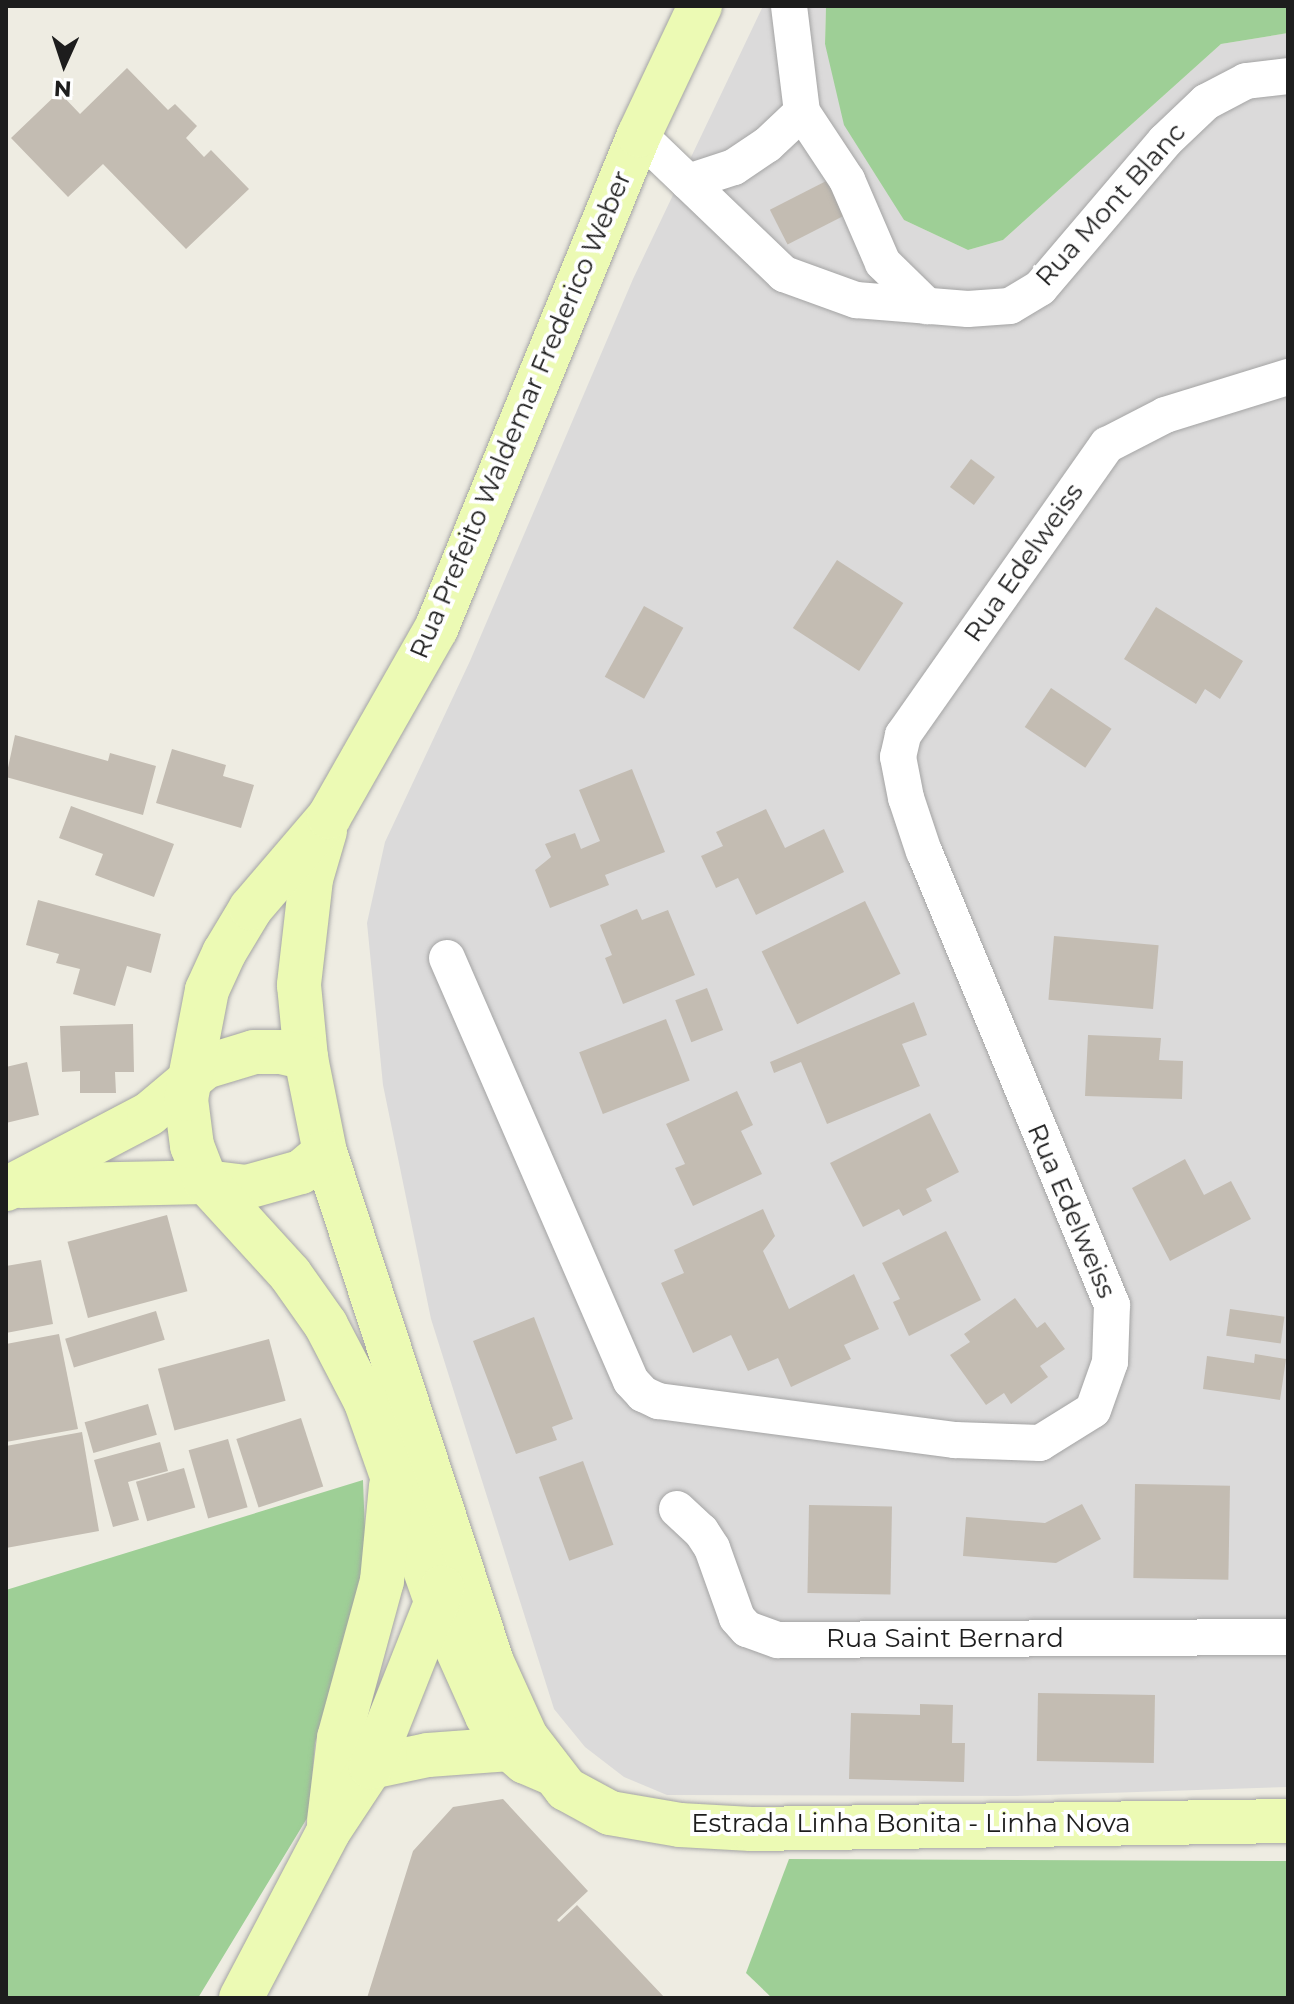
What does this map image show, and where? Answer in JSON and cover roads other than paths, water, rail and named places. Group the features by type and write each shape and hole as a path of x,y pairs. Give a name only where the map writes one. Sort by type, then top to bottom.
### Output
{"main road":[{"name":"Rua Prefeito Waldemar Frederico Weber","path":"329,817 436,629 639,135 700,6"},
{"path":"10,1188 206,1182 247,1187 301,1172 325,1152 306,1058 299,985 311,879 329,817"},
{"path":"206,1182 192,1146 187,1085 207,990 224,953 251,908 329,817"},
{"path":"10,1188 149,1114 205,1067 254,1052 281,1052 306,1058"},
{"name":"Estrada Linha Bonita - Linha Nova","path":"325,1152 390,1357 504,1691 526,1737 549,1772 585,1802 610,1813 680,1825 751,1829 1288,1821"},
{"name":"Estrada Linha Bonita - Linha Nova","path":"206,1182 290,1274 326,1325 366,1402 437,1604 487,1716 510,1749 525,1762 549,1772"},
{"path":"328,1832 339,1738 382,1581 392,1471"},
{"path":"241,1998 328,1832 371,1767 437,1604 456,1548"},
{"path":"371,1767 460,1751 510,1749"}],"street":[{"path":"789,6 802,112 847,180 883,263 927,306"},
{"name":"Rua Mont Blanc","path":"639,135 784,274 856,300 968,309 1010,306 1040,288 1165,141 1206,102 1246,81 1288,76"},
{"path":"688,182 734,167 767,145 802,112"},
{"name":"Rua Edelweiss","path":"447,958 631,1381 643,1394 658,1401 955,1440 1040,1443 1093,1410 1110,1362 1112,1305 924,852 906,798 898,757 903,735 1107,445 1165,415 1288,377"},
{"name":"Rua Saint Bernard","path":"677,1509 701,1531 712,1548 737,1618 747,1629 778,1640 1288,1637"}]}
